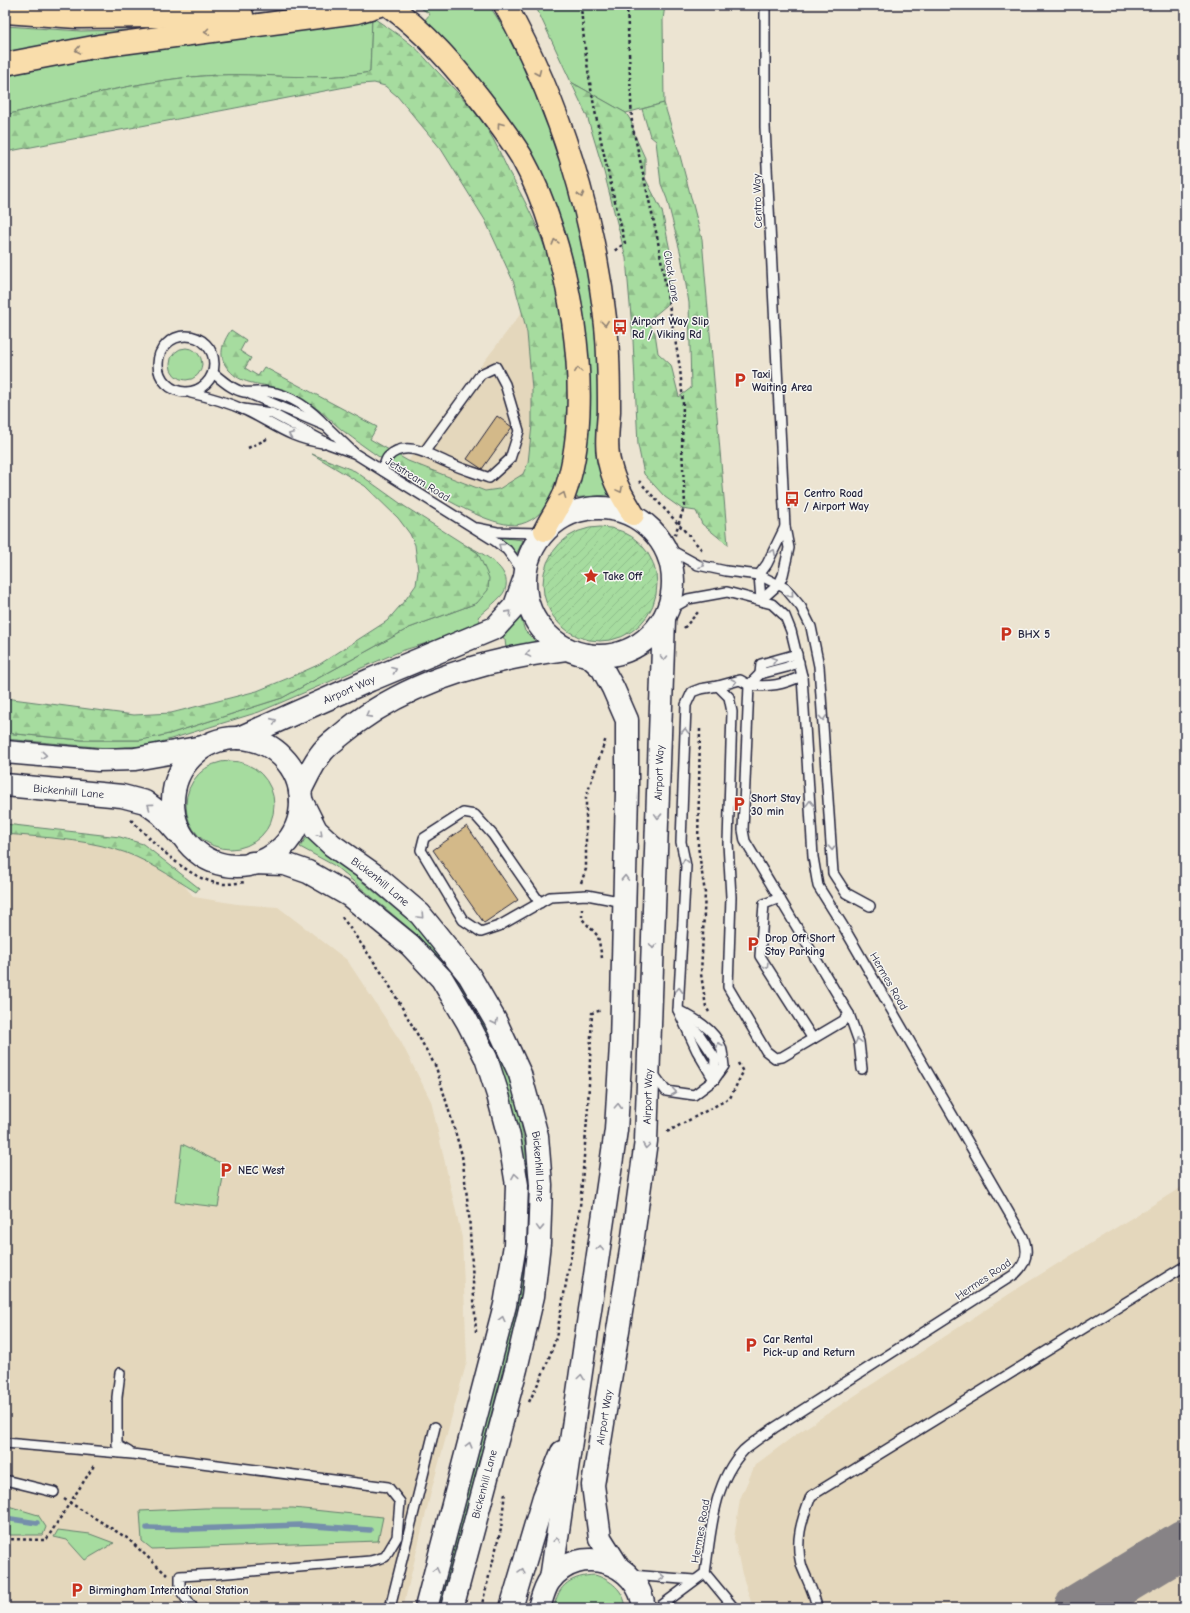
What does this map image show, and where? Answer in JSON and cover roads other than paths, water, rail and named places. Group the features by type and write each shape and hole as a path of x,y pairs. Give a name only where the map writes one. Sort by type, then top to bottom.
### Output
{"highway":[{"path":"5,64 99,46 357,12 380,5"},
{"path":"388,5 427,36 473,89 521,157 546,216 563,270 573,322 580,380 578,431 572,465 563,496 544,531"},
{"path":"505,5 523,37 550,102 571,160 589,224 600,277 610,372 608,444 609,464 614,480 633,514"},
{"path":"5,12 77,17 126,17 357,12"}],"street":[{"path":"544,531 568,514 584,508 603,507 633,514"},
{"name":"Airport Way","path":"633,514 654,530 666,548 674,580 673,598 666,615 646,1141 632,1244 593,1485 600,1538 642,1596 644,1608"},
{"name":"Airport Way","path":"239,738 370,680 495,628 515,606 530,554 544,531"},
{"path":"524,577 530,611 545,633 566,649 588,655 605,656 624,652 647,639 666,615"},
{"path":"300,796 323,750 358,720 398,698 437,680 506,658 566,649"},
{"path":"551,1579 576,1416 616,1130 621,1045 627,792 627,720 613,688 602,668 588,655"},
{"path":"5,752 98,760 135,758 203,747 220,740 239,738 256,741 272,748 285,760 295,774 300,796 299,817 292,833 285,842 249,873 234,866 217,862 201,854 187,843 176,821 173,810 173,791 179,774 185,764 203,747"},
{"name":"Bickenhill Lane","path":"5,785 122,796 145,802 160,814 187,843"},
{"name":"Bickenhill Lane","path":"300,796 316,830 332,845 373,874 420,914 469,976 495,1020 520,1074 537,1136 541,1185 539,1243 533,1296 516,1369 452,1608"},
{"name":"Bickenhill Lane","path":"249,873 285,864 308,872 350,896 410,945 442,979 467,1021 486,1058 509,1137 517,1185 514,1245 505,1305 426,1608"},
{"path":"511,1608 544,1497 576,1416"},
{"path":"539,1608 544,1590 551,1579 569,1565 590,1560 623,1570"}],"lane":[{"name":"Centro Way","path":"765,5 766,127 785,527 789,548 783,575 779,584"},
{"path":"190,392 205,385 213,373 214,361 211,350 205,343 196,337 179,336 165,344 158,357 157,366 159,375 164,383 171,389 180,392 190,392 219,400 242,409 271,413 329,444 354,452"},
{"path":"383,471 387,457 397,451 412,449 425,452 450,464 489,478 510,459 519,431 505,384 496,367 481,374 425,452"},
{"path":"213,373 231,387 243,392 270,392 288,398 315,414 354,452"},
{"name":"Jetstream Road","path":"354,452 507,550 518,563 524,577"},
{"name":"Jetstream Road","path":"470,526 497,532 544,531"},
{"path":"761,600 759,575 770,559 785,527"},
{"path":"666,548 698,565 726,571 759,575 785,588 801,607 811,627 819,666 833,873 846,893 870,906"},
{"path":"761,600 779,584"},
{"name":"Hermes Road","path":"658,1608 705,1573 719,1492 731,1468 744,1450 774,1428 1015,1274 1021,1269 1027,1254 1027,1247 1023,1237 818,886 813,857 802,676 791,631 785,616 772,604 727,592 688,599 666,615"},
{"path":"798,658 787,667 760,674 749,685 742,830 745,841 849,1014 859,1042 862,1069"},
{"path":"714,1080 697,1051 678,1010 686,866 681,842 686,705 692,692 700,689 740,680 749,685 783,685 802,676"},
{"path":"718,686 729,697 732,712 728,843 731,897 728,987 766,1051 774,1058 782,1057 813,1039 843,1021 849,1014"},
{"path":"540,903 493,835 474,815 462,813 424,838 421,850 463,920 481,932 499,926 540,903 550,897 581,895 624,902"},
{"path":"728,843 745,841"},
{"path":"780,898 764,904 760,956 813,1039"},
{"path":"648,1066 666,1091 694,1095 714,1080 724,1066 721,1047 713,1034 694,1018 678,1010"},
{"path":"817,1608 802,1565 798,1545 801,1520 811,1496 1185,1266"},
{"path":"120,1373 117,1397 117,1445 132,1454"},
{"path":"390,1608 435,1426"},
{"path":"5,1443 132,1454 388,1487 400,1502 397,1537 384,1557 370,1561 180,1576 180,1590 193,1608"},
{"path":"5,1480 54,1492"},
{"path":"623,1570 694,1580"},
{"path":"705,1573 734,1608"}],"waterway":[{"path":"5,1518 37,1523"},
{"path":"147,1528 191,1529 300,1525 370,1530"}],"place":[{"name":"Airport Way Slip Rd / Viking Rd","path":"620,327"},
{"name":"Taxi Waiting Area","path":"740,380"},
{"name":"Centro Road / Airport Way","path":"792,499"},
{"name":"Take Off","path":"591,576"},
{"name":"BHX 5","path":"1006,634"},
{"name":"Short Stay 30 min","path":"739,804"},
{"name":"Drop Off Short Stay Parking","path":"753,944"},
{"name":"NEC West","path":"226,1170"},
{"name":"Car Rental Pick-up and Return","path":"751,1345"},
{"name":"Birmingham International Station","path":"77,1590"}]}
